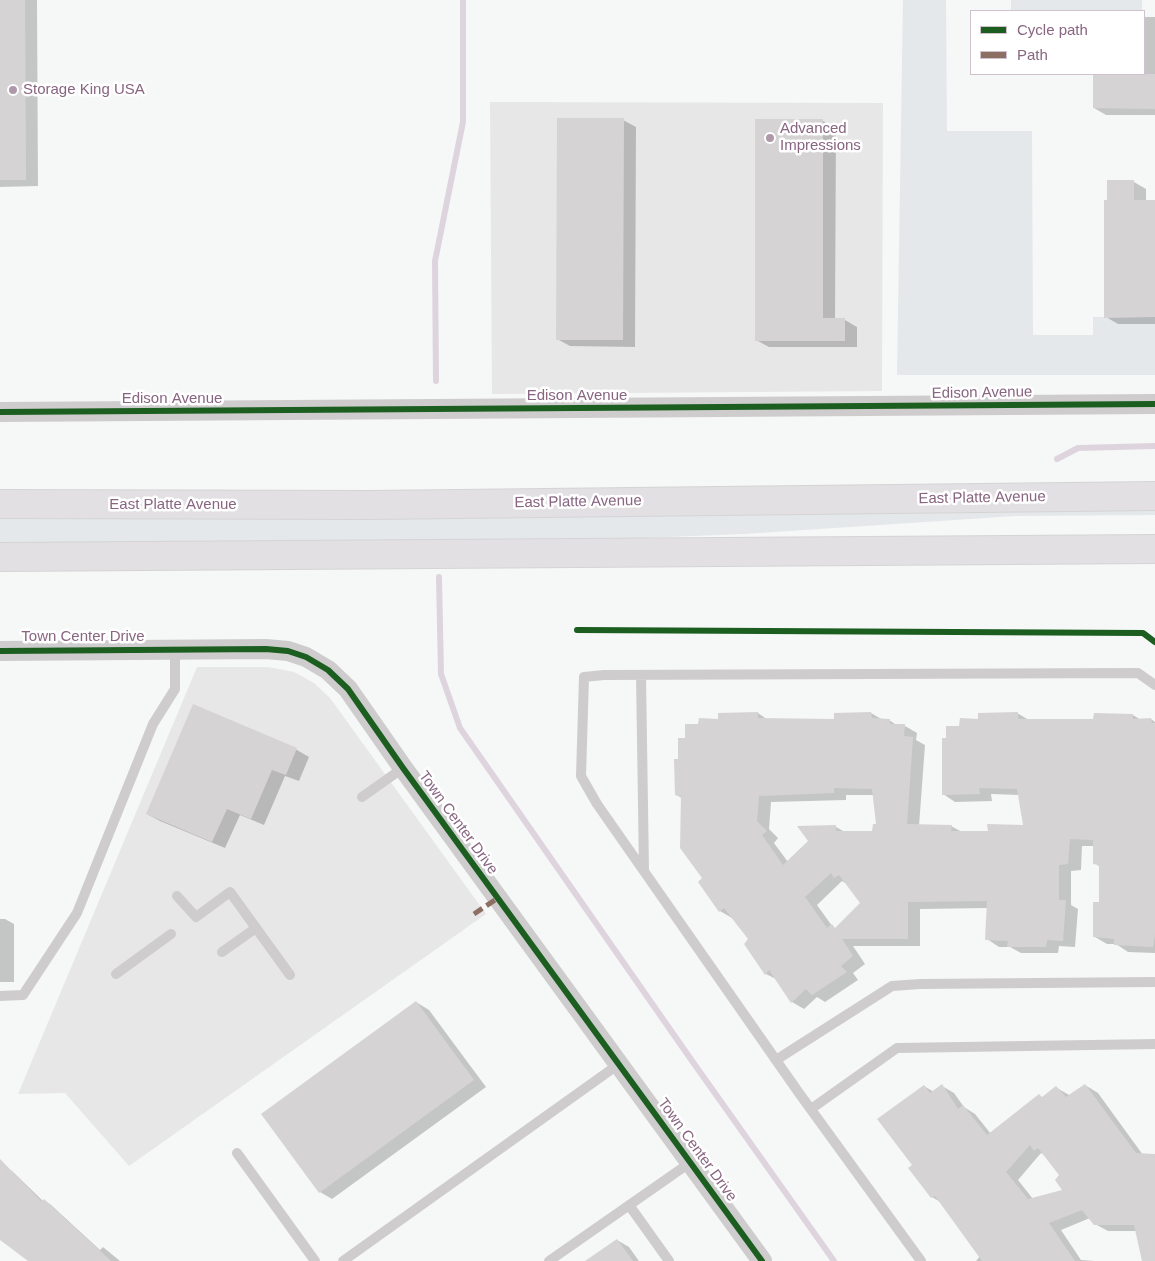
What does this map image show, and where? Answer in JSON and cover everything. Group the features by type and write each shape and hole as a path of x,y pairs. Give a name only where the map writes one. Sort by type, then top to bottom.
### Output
{"highway":[{"name":"East Platte Avenue","path":"0,504 370,505 1155,496"},
{"path":"0,557 1155,549"}],"street":[{"name":"Edison Avenue","path":"0,412 1155,404"},
{"name":"Town Center Drive","path":"0,651 266,649 288,651 306,657 328,670 348,689 403,768 762,1261"}],"lane":[{"path":"0,996 22,995 77,913 153,724 175,689 175,649"},
{"path":"921,1261 776,1060 597,804 581,776 584,677 604,675 1138,673 1155,685"},
{"path":"642,675 644,870"},
{"path":"362,798 403,768"},
{"path":"177,896 196,917 230,892 290,975"},
{"path":"222,952 256,928"},
{"path":"116,974 171,934"},
{"path":"776,1060 892,986 920,984 1155,982"},
{"path":"811,1109 897,1048 1155,1044"},
{"path":"343,1261 620,1064"},
{"path":"237,1153 315,1261"},
{"path":"549,1261 691,1162"},
{"path":"629,1205 669,1261"}],"shaded area":[{"path":"903,0 946,0 947,131 1032,131 1033,335 1093,335 1093,317 1155,317 1155,375 897,375"},
{"path":"1011,0 1142,0 1142,10 1011,10"},
{"path":"490,102 883,103 882,391 492,394"},
{"path":"1155,508 1155,515 1015,516 744,534 592,540 0,543 0,514"},
{"path":"197,667 268,667 294,672 314,683 330,698 486,914 129,1166 65,1093 18,1094"}],"building":[{"name":"Storage King USA","path":"0,0 25,0 26,180 0,180"},
{"path":"1155,74 1155,109 1093,108 1093,75"},
{"path":"557,118 624,118 623,340 556,340"},
{"path":"755,119 823,119 823,318 845,318 845,341 755,341"},
{"path":"1107,180 1134,180 1134,200 1155,200 1155,317 1104,318 1104,200 1107,200"},
{"path":"193,704 297,748 286,775 272,770 251,819 227,809 212,842 146,814"},
{"path":"758,712 758,718 834,719 834,713 871,712 872,718 890,719 890,724 905,724 904,736 913,737 907,824 952,825 951,831 988,831 987,824 1023,825 1017,789 979,788 980,794 942,795 942,738 946,738 946,726 959,726 960,718 978,719 978,713 1018,712 1018,719 1093,719 1094,713 1133,714 1133,719 1151,718 1152,723 1155,723 1155,934 1153,947 1114,945 1114,939 1093,937 1093,902 1099,902 1099,865 1093,864 1093,840 1070,839 1068,864 1059,865 1059,900 1066,900 1063,941 1047,940 1046,947 1007,947 1008,941 985,940 987,901 908,902 908,939 842,939 853,956 841,966 847,972 812,995 806,989 791,1003 769,970 765,975 744,944 748,939 724,908 719,912 698,882 702,878 680,848 681,796 675,795 674,759 678,759 678,738 685,738 685,724 698,724 699,718 718,719 718,713","holes":["834,788 872,789 876,824 873,824 872,831 836,831 836,825 797,826 808,841 783,865 762,835 767,831 757,821 759,796 834,793","831,873 834,878 839,875 860,903 835,928 832,924 827,928 805,897"]},
{"path":"416,1001 474,1080 319,1193 261,1114"},
{"path":"942,1084 958,1109 963,1105 987,1135 1039,1094 1042,1097 1056,1086 1066,1097 1085,1084 1136,1153 1155,1154 1155,1261 1142,1261 1134,1225 1094,1225 1082,1210 1049,1223 1075,1261 982,1261 935,1196 931,1198 908,1168 912,1165 877,1119 924,1085 930,1093","holes":["1030,1145 1034,1151 1038,1148 1059,1175 1055,1180 1062,1190 1028,1199 1006,1172"]},
{"path":"0,1159 42,1202 44,1199 111,1261 28,1261 0,1240"},
{"path":"617,1239 633,1261 585,1261"}],"waterway":[{"path":"436,381 435,261 463,122 463,0"},
{"path":"1057,459 1078,448 1155,446"},
{"path":"439,577 441,674 460,728 834,1261"}],"marked path":[{"path":"474,914 498,898"}],"cycle path":[{"path":"0,412 1155,404"},
{"path":"577,630 1143,633 1155,642"},
{"path":"0,651 266,649 288,651 306,657 328,670 348,689 403,768 762,1261"}],"place":[{"name":"Storage King USA","path":"13,90"},
{"name":"Advanced Impressions","path":"770,138"}]}
